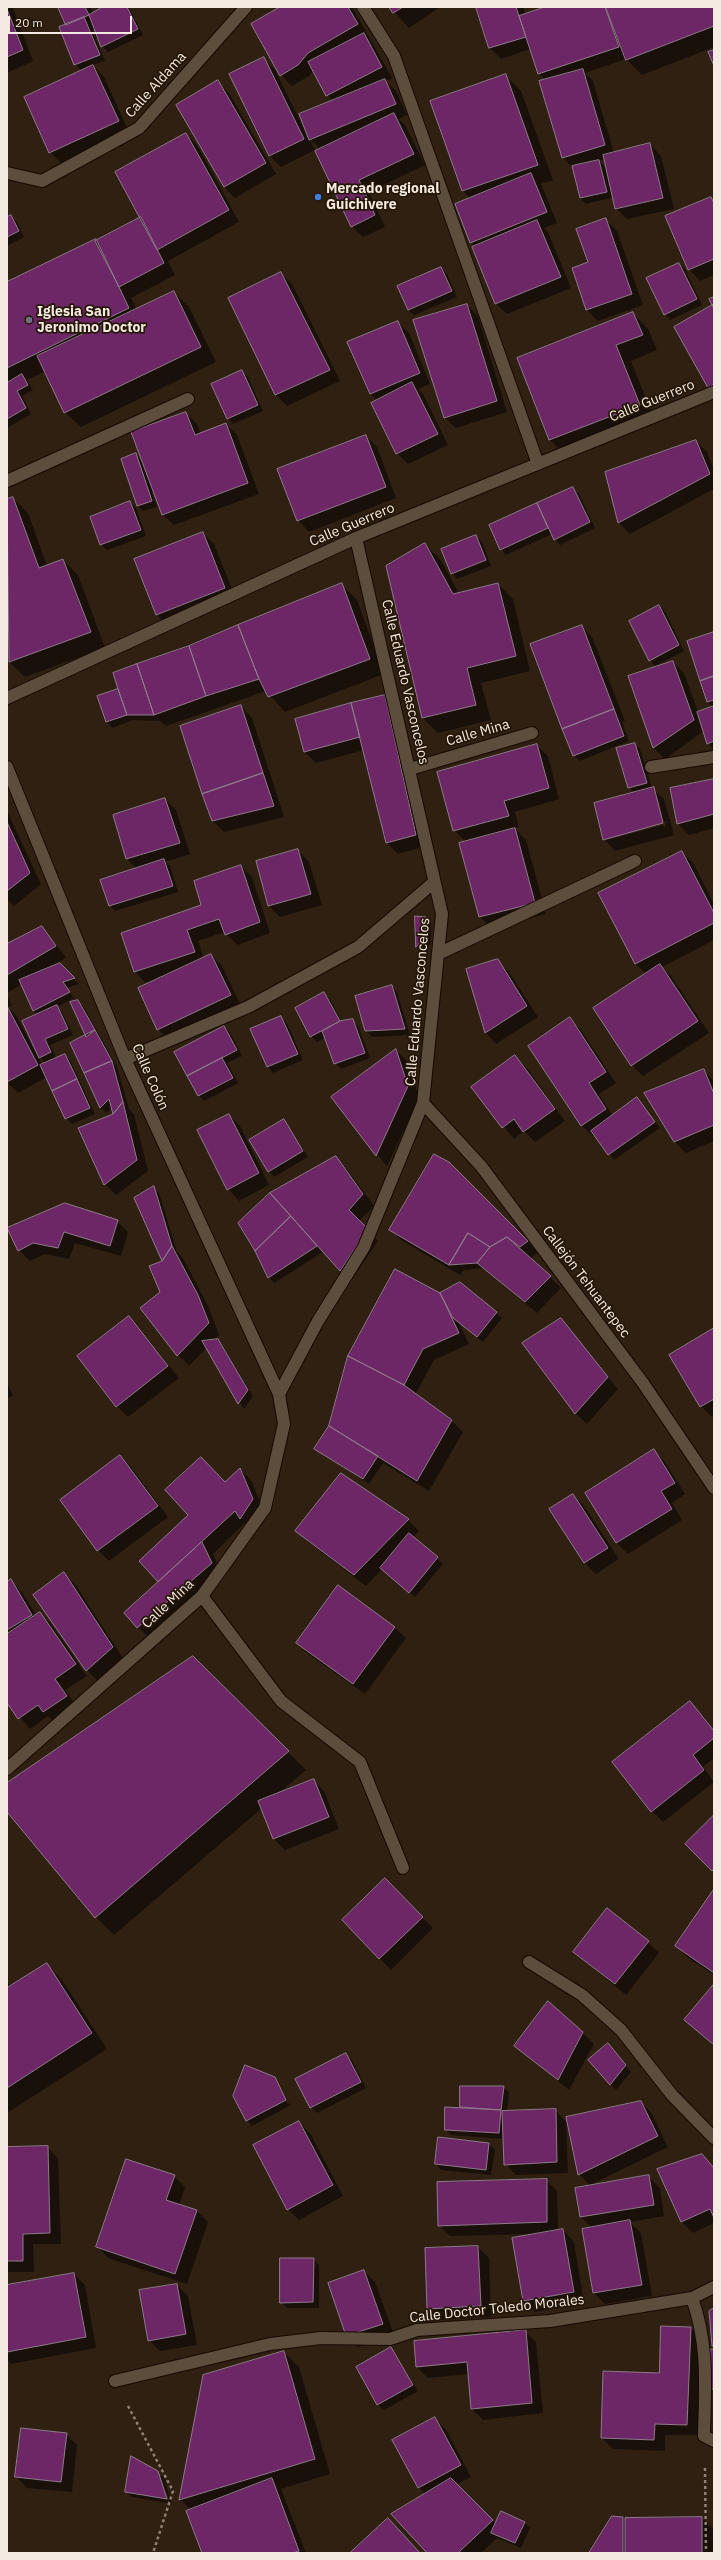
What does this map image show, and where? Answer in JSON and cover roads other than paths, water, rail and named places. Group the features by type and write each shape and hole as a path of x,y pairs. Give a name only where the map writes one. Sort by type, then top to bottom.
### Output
{"street":[{"name":"Calle Aldama","path":"7,173 42,181 139,128 246,7"},
{"path":"363,7 394,56 538,464"},
{"name":"Calle Guerrero","path":"7,698 356,538 714,392"},
{"path":"7,481 188,399"},
{"name":"Calle Eduardo Vasconcelos","path":"278,1394 318,1321 364,1247 423,1103 442,914 356,538"},
{"name":"Calle Mina","path":"410,769 532,733"},
{"path":"651,767 714,757"},
{"name":"Calle Colón","path":"7,767 125,1059 278,1394"},
{"path":"438,954 634,861"},
{"path":"125,1059 248,1007 358,947 434,883"},
{"name":"Callejón Tehuantepec","path":"423,1103 481,1166 643,1383 714,1488"},
{"name":"Calle Mina","path":"7,1769 202,1596 264,1508 284,1424 278,1394"},
{"path":"202,1596 281,1701 360,1762 403,1868"},
{"path":"530,1962 582,1995 621,2030 672,2095 714,2138"},
{"name":"Calle Doctor Toledo Morales","path":"115,2381 270,2344 321,2338 390,2339 417,2330 550,2321 692,2298 714,2286"},
{"path":"692,2298 700,2321 706,2352 709,2438"}],"place":[{"name":"Mercado regional Guichivere","path":"318,197"},
{"name":"Iglesia San Jeronimo Doctor","path":"29,320"}]}
